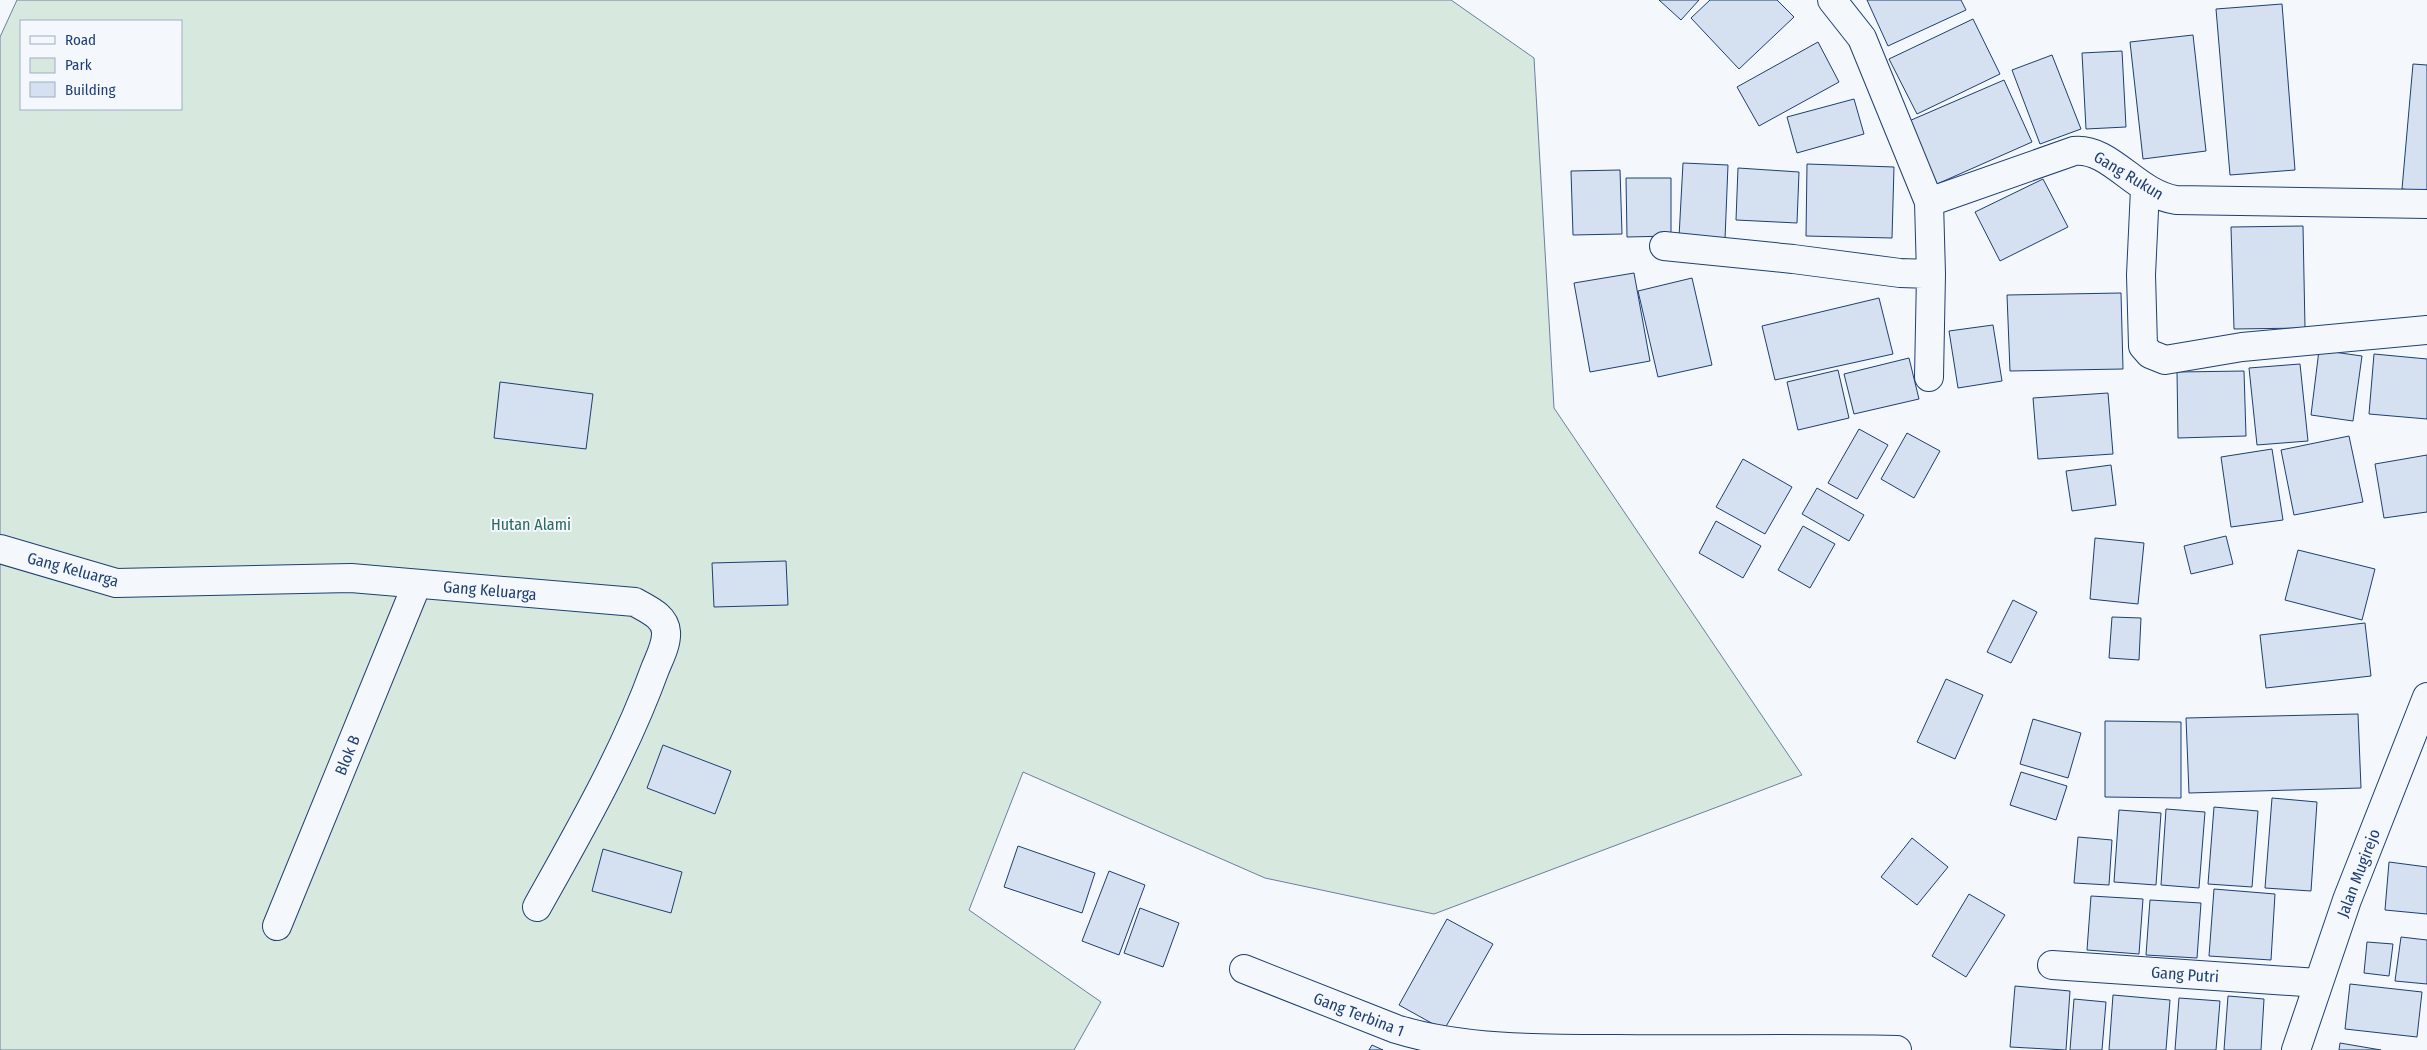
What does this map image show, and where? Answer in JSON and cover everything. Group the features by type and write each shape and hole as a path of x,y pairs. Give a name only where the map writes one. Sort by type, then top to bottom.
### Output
{"street":[{"path":"1832,0 1862,38 1929,202 1931,274 1929,377"},
{"name":"Gang Rukun","path":"1929,202 2074,152 2086,150 2099,154 2145,189 2162,198 2176,200 2427,204"},
{"path":"2145,189 2141,275 2143,346 2156,358 2165,360 2242,347 2427,330"},
{"path":"1664,246 1793,259 1900,273 1931,274"},
{"name":"Gang Keluarga","path":"0,549 116,583 350,578 635,602 658,615 666,632 663,649 645,697 583,824 537,907"},
{"name":"Blok B","path":"277,926 417,584"},
{"name":"Jalan Mugirejo","path":"2296,1050 2347,900 2427,697"},
{"name":"Gang Putri","path":"2052,965 2318,983"},
{"name":"Gang Terbina 1","path":"1244,969 1396,1029 1419,1036 1454,1042 1548,1049 1897,1050"}],"green space":[{"name":"Hutan Alami","path":"17,0 1451,0 1534,58 1554,408 1802,775 1434,914 1265,878 1023,772 969,910 1101,1002 1074,1050 0,1050 0,37"}],"building":[{"path":"1659,0 1699,0 1681,20"},
{"path":"1710,0 1777,0 1794,17 1739,69 1691,18"},
{"path":"1867,0 1961,0 1966,10 1888,46"},
{"path":"2282,4 2295,170 2230,175 2216,9"},
{"path":"1973,19 2000,74 1917,114 1889,59"},
{"path":"2193,35 2206,151 2143,159 2130,42"},
{"path":"1818,42 1839,82 1759,126 1737,87"},
{"path":"2122,51 2126,127 2086,129 2082,53"},
{"path":"2052,55 2081,129 2040,144 2012,70"},
{"path":"2413,64 2427,65 2427,192 2402,189"},
{"path":"2004,80 2032,142 1937,184 1909,121"},
{"path":"1854,99 1864,134 1797,153 1787,117"},
{"path":"1683,163 1728,165 1725,239 1679,237"},
{"path":"1807,164 1894,167 1892,238 1806,236"},
{"path":"1738,168 1799,172 1797,223 1736,220"},
{"path":"1620,170 1622,234 1573,235 1571,171"},
{"path":"1626,178 1671,178 1671,236 1627,237"},
{"path":"2043,179 2068,227 2000,261 1975,212"},
{"path":"2303,226 2305,328 2234,329 2231,227"},
{"path":"1634,273 1650,361 1590,372 1574,283"},
{"path":"1692,278 1712,365 1658,377 1638,291"},
{"path":"2121,293 2123,369 2010,371 2007,295"},
{"path":"1879,298 1893,354 1775,380 1762,326"},
{"path":"1993,325 2002,381 1958,388 1949,331"},
{"path":"2319,350 2362,356 2353,421 2311,415"},
{"path":"2374,354 2427,359 2427,419 2369,414"},
{"path":"1909,358 1919,399 1854,414 1844,374"},
{"path":"2300,364 2308,441 2257,445 2249,368"},
{"path":"1838,370 1849,418 1798,430 1787,382"},
{"path":"2244,371 2246,436 2178,438 2177,372"},
{"path":"500,382 593,394 586,449 494,438"},
{"path":"2108,393 2113,454 2038,459 2033,398"},
{"path":"1859,429 1888,445 1857,499 1828,483"},
{"path":"1907,433 1940,451 1914,498 1881,479"},
{"path":"2349,436 2363,502 2294,515 2281,450"},
{"path":"2272,449 2283,520 2231,527 2221,457"},
{"path":"2427,455 2427,512 2384,518 2375,464"},
{"path":"1743,459 1792,487 1765,534 1716,507"},
{"path":"2111,465 2116,505 2072,511 2066,471"},
{"path":"1817,488 1864,515 1849,541 1802,514"},
{"path":"1716,521 1761,546 1743,578 1699,553"},
{"path":"1803,526 1835,544 1810,588 1778,570"},
{"path":"2226,536 2233,564 2191,574 2184,546"},
{"path":"2095,538 2144,543 2138,604 2090,599"},
{"path":"2298,550 2375,569 2362,620 2285,600"},
{"path":"786,561 788,605 714,607 712,563"},
{"path":"2013,600 2037,612 2011,663 1987,652"},
{"path":"2112,617 2141,618 2139,660 2109,658"},
{"path":"2365,623 2371,676 2266,688 2260,635"},
{"path":"1946,679 1983,695 1955,759 1917,742"},
{"path":"2358,714 2361,788 2189,793 2186,718"},
{"path":"2033,719 2081,733 2068,778 2020,764"},
{"path":"2105,721 2181,722 2181,798 2105,797"},
{"path":"663,745 731,771 715,814 647,788"},
{"path":"2021,772 2067,786 2056,820 2010,805"},
{"path":"2272,798 2317,802 2311,891 2265,888"},
{"path":"2214,807 2258,811 2252,887 2208,884"},
{"path":"2166,809 2205,812 2199,888 2161,885"},
{"path":"2119,810 2161,813 2156,885 2114,882"},
{"path":"2078,837 2112,840 2109,885 2074,883"},
{"path":"1912,838 1948,867 1917,905 1881,877"},
{"path":"1018,846 1095,873 1082,913 1004,887"},
{"path":"603,849 682,872 671,913 592,891"},
{"path":"2389,862 2427,867 2427,914 2385,910"},
{"path":"1109,871 1145,885 1119,955 1082,941"},
{"path":"2214,889 2275,894 2271,960 2209,956"},
{"path":"1969,894 2005,915 1966,977 1932,956"},
{"path":"2091,896 2143,899 2139,954 2087,950"},
{"path":"2150,900 2201,903 2197,958 2146,955"},
{"path":"1140,908 1179,923 1163,967 1124,953"},
{"path":"1447,919 1493,944 1444,1030 1399,1005"},
{"path":"2401,937 2427,940 2427,984 2395,981"},
{"path":"2367,942 2393,944 2389,976 2364,973"},
{"path":"2350,984 2422,992 2417,1037 2345,1029"},
{"path":"2015,986 2070,991 2066,1050 2010,1047"},
{"path":"2113,995 2170,1000 2166,1050 2109,1050"},
{"path":"2228,996 2264,999 2261,1050 2224,1050"},
{"path":"2179,998 2220,1001 2216,1050 2175,1050"},
{"path":"2074,999 2106,1002 2102,1050 2070,1050"},
{"path":"2340,1043 2381,1050 2339,1050"},
{"path":"1372,1045 1383,1050 1369,1050"}]}
